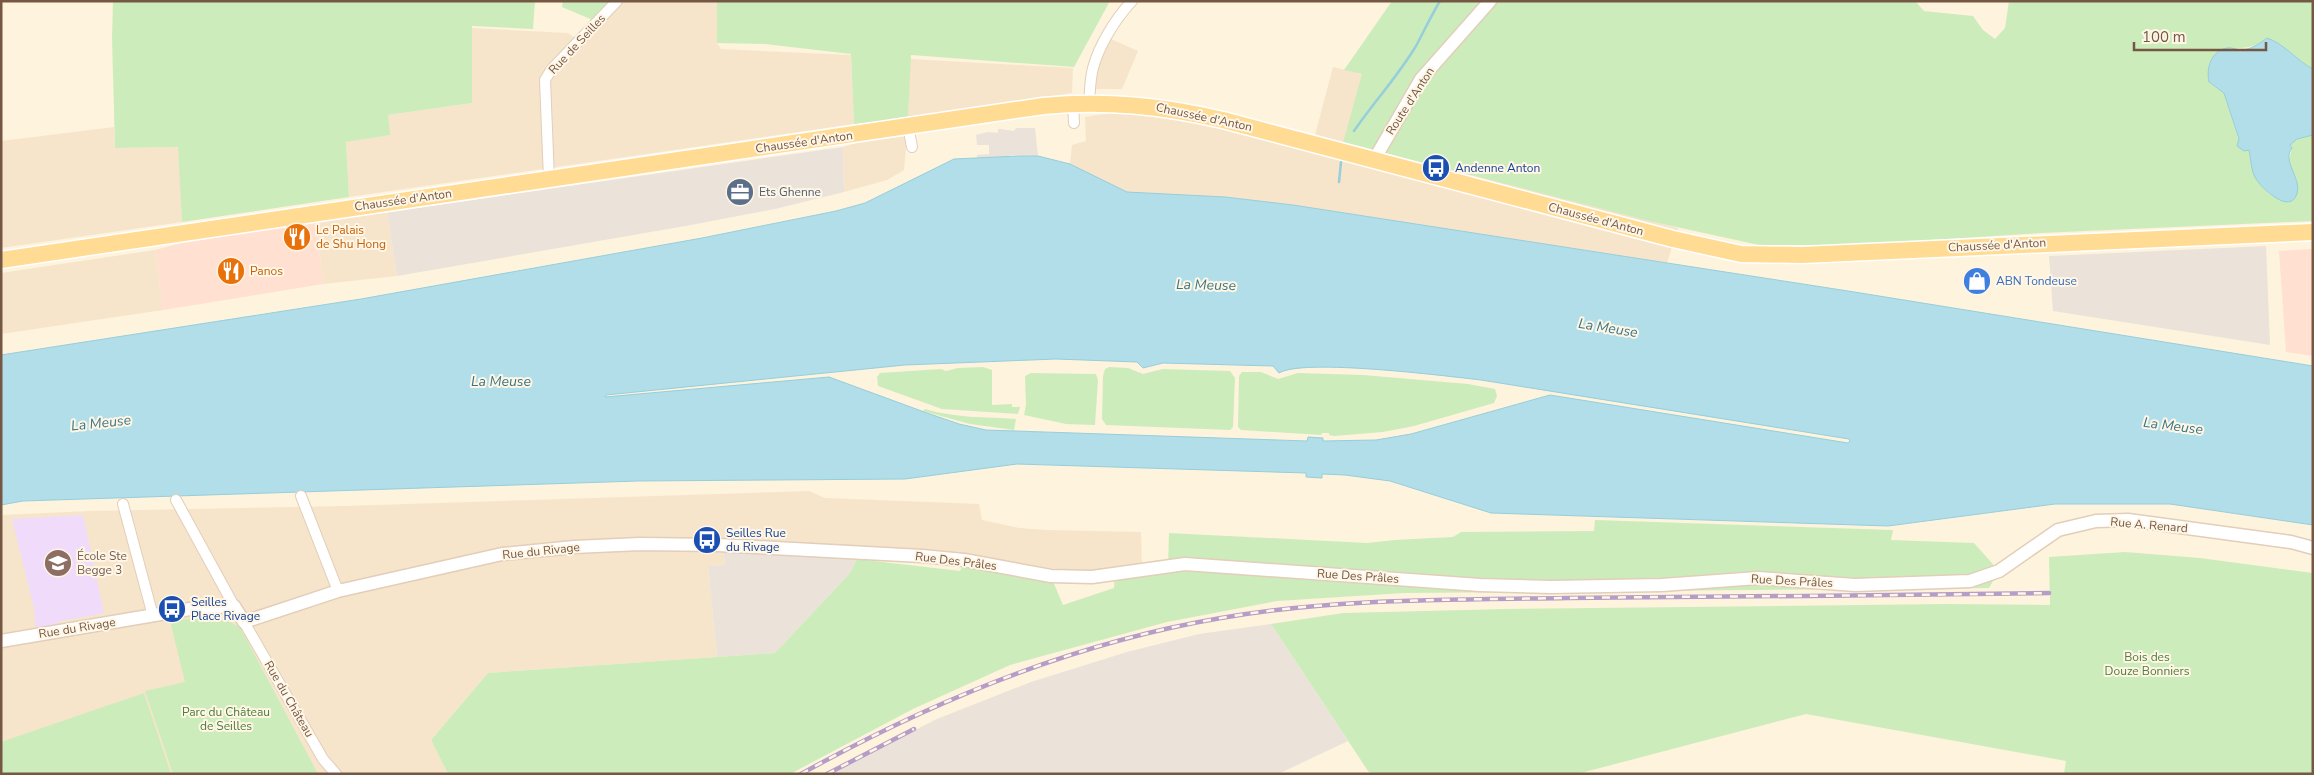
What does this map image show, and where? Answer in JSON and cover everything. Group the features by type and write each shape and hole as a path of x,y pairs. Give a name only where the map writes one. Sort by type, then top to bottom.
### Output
{"main road":[{"name":"Chaussée d'Anton","path":"1,260 908,126 1081,103 1175,109 1672,239 1741,254 1840,254 2042,242 2313,232"}],"street":[{"name":"Rue de Seilles","path":"549,179 545,80 551,70 617,1"},
{"path":"1074,123 1093,68 1106,38 1132,1"},
{"name":"Route d'Anton","path":"1374,160 1422,80 1490,1"},
{"path":"908,126 912,147"},
{"path":"301,496 338,592"},
{"path":"176,500 244,622"},
{"path":"123,504 153,616"},
{"name":"Rue A. Renard","path":"1970,581 1999,571 2058,530 2096,521 2128,520 2291,542 2313,548"},
{"name":"Rue du Rivage","path":"244,622 338,592 502,554 574,547 640,544 748,547"},
{"name":"Rue Des Prâles","path":"748,547 956,559 1051,576 1092,577 1185,564 1480,585 1551,587 1662,584 1758,578 1855,585 1970,581"},
{"name":"Rue du Rivage","path":"1,641 196,608 234,606"},
{"name":"Rue du Château","path":"244,622 323,759 336,774"}],"shaded area":[{"path":"620,1 717,1 717,43 721,49 851,55 854,124 349,197 346,141 389,135 388,115 472,103 472,28 568,33 581,42"},
{"path":"1111,39 1138,51 1122,89 1093,89 1094,70"},
{"path":"910,59 1073,68 1072,93 908,118"},
{"path":"1333,67 1362,74 1374,159 1385,153 1678,228 1667,263 1293,205 1225,197 1127,192 1070,164 1072,145 1086,141 1085,117 1110,113 1145,113 1225,128 1323,154 1315,135"},
{"path":"114,127 115,148 179,147 182,222 1,248 1,141"},
{"path":"1016,128 1035,128 1038,156 1010,155 1011,194 980,190 977,155 989,154 989,145 977,145 976,135 988,132 998,133 998,129 1014,131"},
{"path":"907,136 904,170 887,180 844,192 843,147 863,141"},
{"path":"843,147 844,192 775,209 691,225 397,276 387,212"},
{"path":"387,212 397,276 323,284 316,222"},
{"path":"316,222 323,284 163,310 155,250 182,243"},
{"path":"2266,246 2270,345 2053,311 2049,256"},
{"path":"2313,249 2313,356 2286,352 2279,251"},
{"path":"155,250 163,310 1,334 1,273"},
{"path":"809,491 825,498 979,504 982,520 1019,528 1141,532 1142,565 1079,572 990,559 723,549 725,565 708,566 717,657 488,673 431,740 448,774 1,774 1,515"},
{"name":"École Ste Begge 3","path":"83,515 104,613 57,622 57,626 36,631 34,608 12,519"},
{"path":"723,549 857,559 850,573 775,653 717,657 708,566 725,565"},
{"path":"1271,624 1348,741 1278,774 828,774 937,719 1031,682 1127,652 1199,634"}],"green space":[{"path":"113,1 535,1 533,29 472,26 472,103 388,115 390,135 346,142 349,197 182,222 178,147 115,148 112,38"},
{"path":"563,1 613,1 595,21 562,7"},
{"path":"717,1 1110,1 1074,67 911,55 908,118 854,124 851,54 765,44 717,43"},
{"path":"1392,1 1915,1 1924,11 1973,16 1983,30 1995,39 2005,28 2009,1 2313,1 2313,69 2280,44 2267,38 2253,46 2227,48 2217,52 2211,84 2224,93 2238,138 2249,150 2254,175 2268,193 2274,197 2289,161 2292,147 2289,145 2297,139 2313,135 2313,221 2041,233 1851,245 1759,245 1649,221 1385,153 1396,128 1377,151 1341,150 1362,74 1344,70"},
{"path":"983,367 992,370 992,405 1012,404 1012,407 1020,407 1018,414 942,409 878,386 877,377 880,373 941,369 946,371 958,368"},
{"path":"1109,367 1128,368 1143,374 1163,369 1230,371 1235,378 1233,427 1230,430 1106,425 1102,419 1103,376 1105,369"},
{"path":"1242,372 1261,372 1278,379 1298,373 1363,375 1468,384 1495,389 1497,396 1494,403 1414,426 1383,432 1334,436 1329,435 1329,433 1322,433 1321,435 1241,430 1238,427 1239,376"},
{"path":"1031,373 1096,374 1098,380 1095,425 1066,424 1024,415 1026,405 1025,376"},
{"path":"925,409 959,416 1016,419 1014,430 970,424 923,411"},
{"path":"1595,520 1893,530 1891,540 1974,543 1999,571 1989,588 1404,593 1277,601 1167,622 1010,665 913,709 790,774 448,774 431,740 488,673 775,653 850,573 857,559 960,571 963,564 1052,579 1063,605 1114,588 1115,574 1168,567 1169,533 1367,543 1453,537 1461,532 1594,531"},
{"name":"Bois des Douze Bonniers","path":"2125,552 2200,558 2313,573 2313,774 2064,774 2066,761 1806,714 1577,774 1373,774 1368,771 1271,624 1343,613 1505,609 1946,604 2050,605 2049,557"},
{"name":"Parc du Château de Seilles","path":"208,616 231,622 241,629 318,774 173,774 145,691 185,682 170,621"},
{"path":"144,693 171,774 1,774 1,742"}],"water":[{"path":"2267,38 2280,44 2313,69 2313,135 2297,139 2290,145 2292,148 2289,153 2289,159 2298,190 2292,201 2287,202 2274,197 2255,177 2249,150 2244,151 2237,146 2239,139 2224,93 2209,82 2208,77 2209,66 2213,56 2217,53 2229,48 2248,49"},
{"name":"La Meuse","path":"1038,156 1070,164 1127,192 1225,197 1293,205 1848,291 2313,366 2313,525 2170,504 2055,504 1888,526 1491,513 1390,481 1345,475 1322,474 1322,478 1306,477 1306,473 1017,464 905,479 638,481 23,501 1,505 1,355 361,299 702,238 836,211 865,203 954,159","holes":["1056,359 1137,362 1143,368 1163,363 1273,366 1279,373 1293,369 1316,367 1376,369 1438,375 1481,380 1849,439 1850,441 1848,443 1550,395 1411,434 1376,440 1323,441 1323,438 1308,437 1307,441 986,430 959,424 829,377 605,397 606,395 905,365"]}],"waterway":[{"path":"1354,131 1409,57 1440,1"},
{"path":"1339,182 1341,162"}],"railway":[{"path":"801,774 901,722 952,699 1058,659 1166,629 1264,611 1350,603 1437,600 2049,593"},
{"path":"827,774 914,729"}],"place":[{"name":"Andenne Anton","path":"1436,168"},
{"name":"Ets Ghenne","path":"740,192"},
{"name":"Le Palais de Shu Hong","path":"297,237"},
{"name":"Panos","path":"231,271"},
{"name":"ABN Tondeuse","path":"1977,281"},
{"name":"Seilles Rue du Rivage","path":"707,540"},
{"name":"École Ste Begge 3","path":"58,563"},
{"name":"Seilles Place Rivage","path":"172,609"}]}
